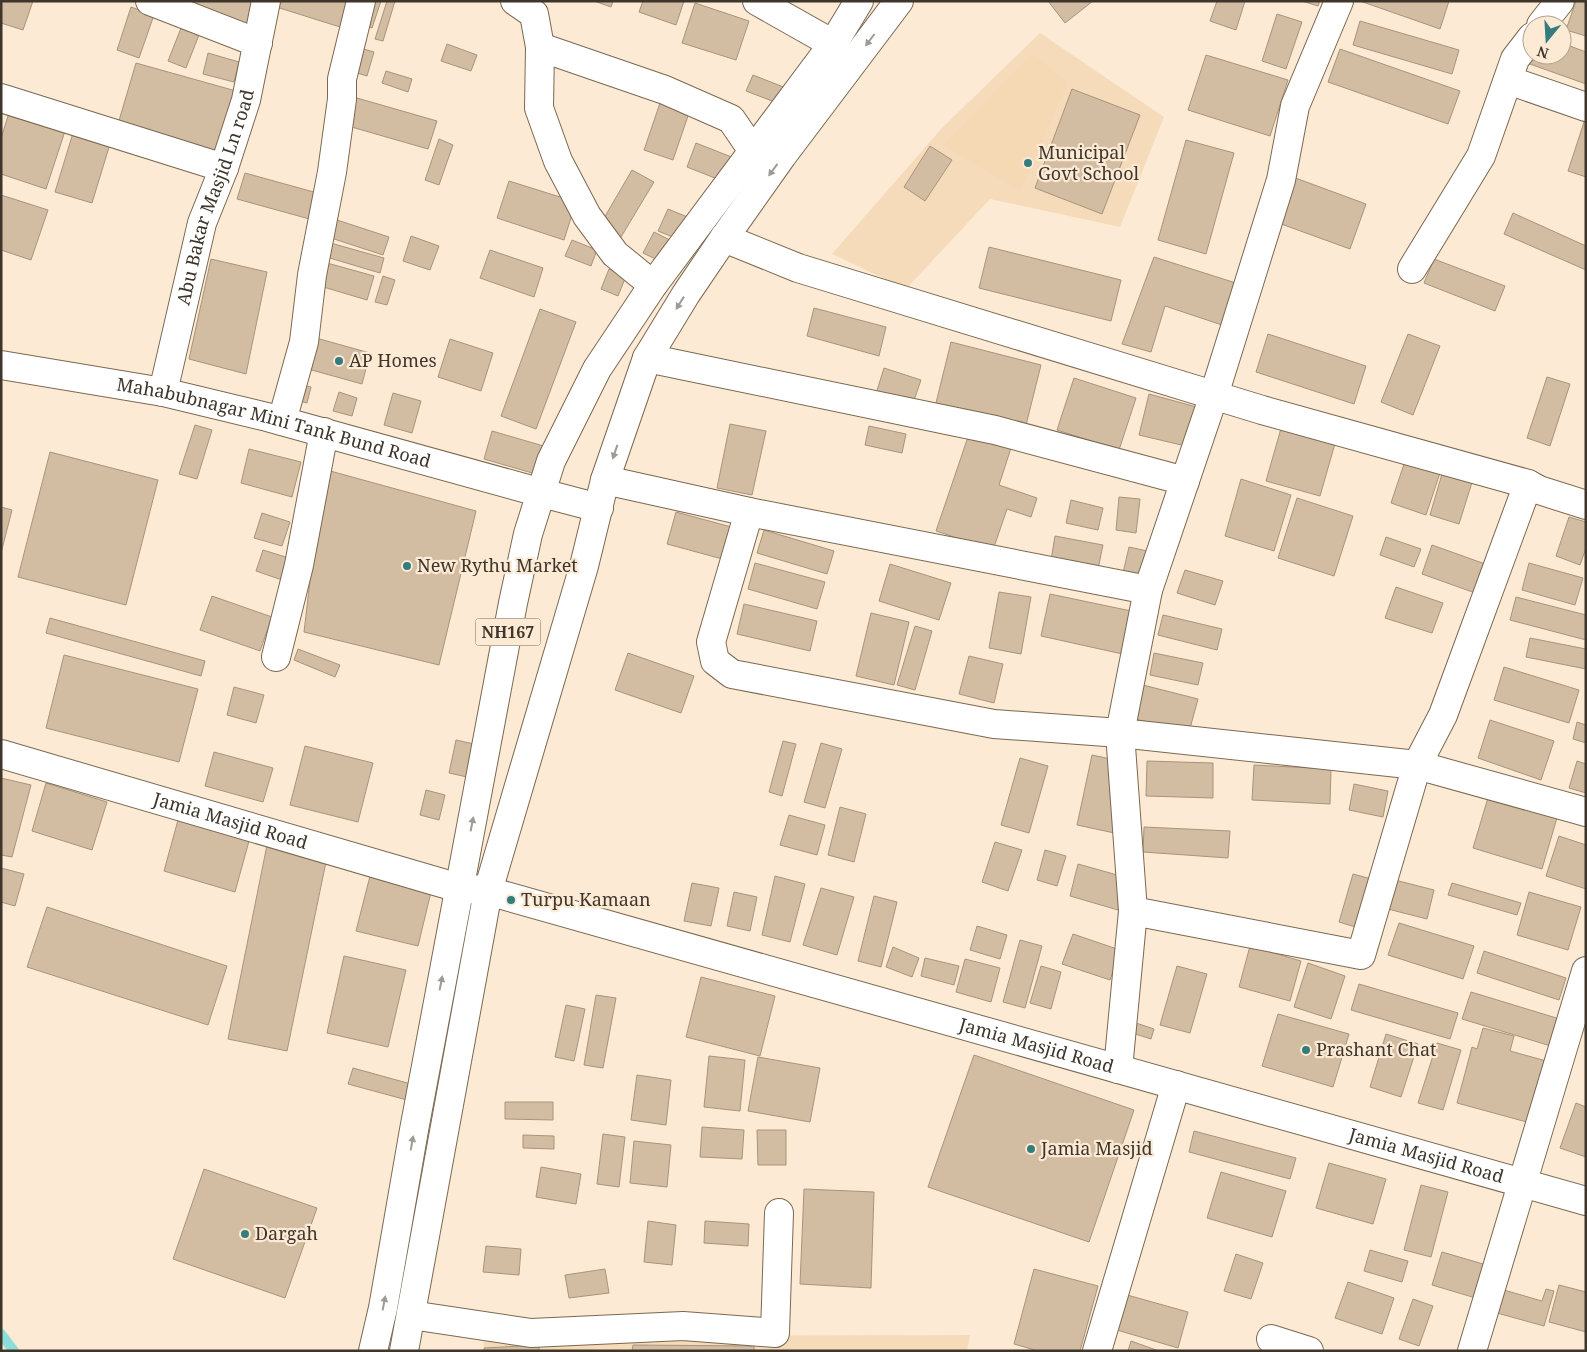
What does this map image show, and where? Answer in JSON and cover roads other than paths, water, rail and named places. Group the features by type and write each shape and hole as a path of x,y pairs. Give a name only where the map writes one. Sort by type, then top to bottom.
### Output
{"main road":[{"path":"150,1 258,42"},
{"name":"Abu Bakar Masjid Ln road","path":"163,392 202,223 224,168 246,100 258,42 262,11 266,1"},
{"path":"282,421 304,342 312,275 332,172 342,99 342,79 361,1"},
{"path":"515,1 534,14 540,47 540,108 558,161 587,216 615,254 653,285"},
{"path":"757,1 833,44"},
{"name":"NH167","path":"373,1351 383,1308 459,888 513,604 528,534 552,461 597,370 653,285 833,44 858,1"},
{"name":"NH167","path":"404,1351 488,891 584,566 605,480 647,358 675,310 724,238 782,156 899,1"},
{"path":"1118,1069 1133,911 1120,733 1148,590 1214,395 1281,180 1295,106 1339,1"},
{"path":"1549,15 1560,1"},
{"path":"540,47 665,90 731,119 752,151"},
{"path":"1412,270 1481,156 1515,59 1522,50"},
{"path":"1508,80 1586,107"},
{"path":"1,98 224,168"},
{"path":"724,238 798,268 1214,395 1528,484 1539,490 1586,505"},
{"path":"647,358 995,430 1185,481"},
{"name":"Mahabubnagar Mini Tank Bund Road","path":"1,364 163,392 324,432 598,508"},
{"path":"276,657 304,540 324,432"},
{"path":"605,480 749,512 1148,590"},
{"path":"1133,911 1360,955 1416,765 1443,715 1528,484"},
{"path":"749,512 711,642 715,661 732,674 994,724 1120,733 1416,765 1586,812"},
{"name":"Jamia Masjid Road","path":"1,754 459,888 488,891 1586,1201"},
{"path":"1472,1351 1586,971"},
{"path":"1097,1351 1176,1086"},
{"path":"411,1316 531,1333 683,1326 775,1333 779,1213"},
{"path":"1271,1339 1309,1351"}],"waterway":[{"path":"1,1334 14,1351"}],"place":[{"name":"Municipal Govt School","path":"1028,163"},
{"name":"AP Homes","path":"339,361"},
{"name":"New Rythu Market","path":"407,566"},
{"name":"Turpu Kamaan","path":"511,900"},
{"name":"Prashant Chat","path":"1306,1050"},
{"name":"Jamia Masjid","path":"1031,1149"},
{"name":"Dargah","path":"245,1234"}]}
